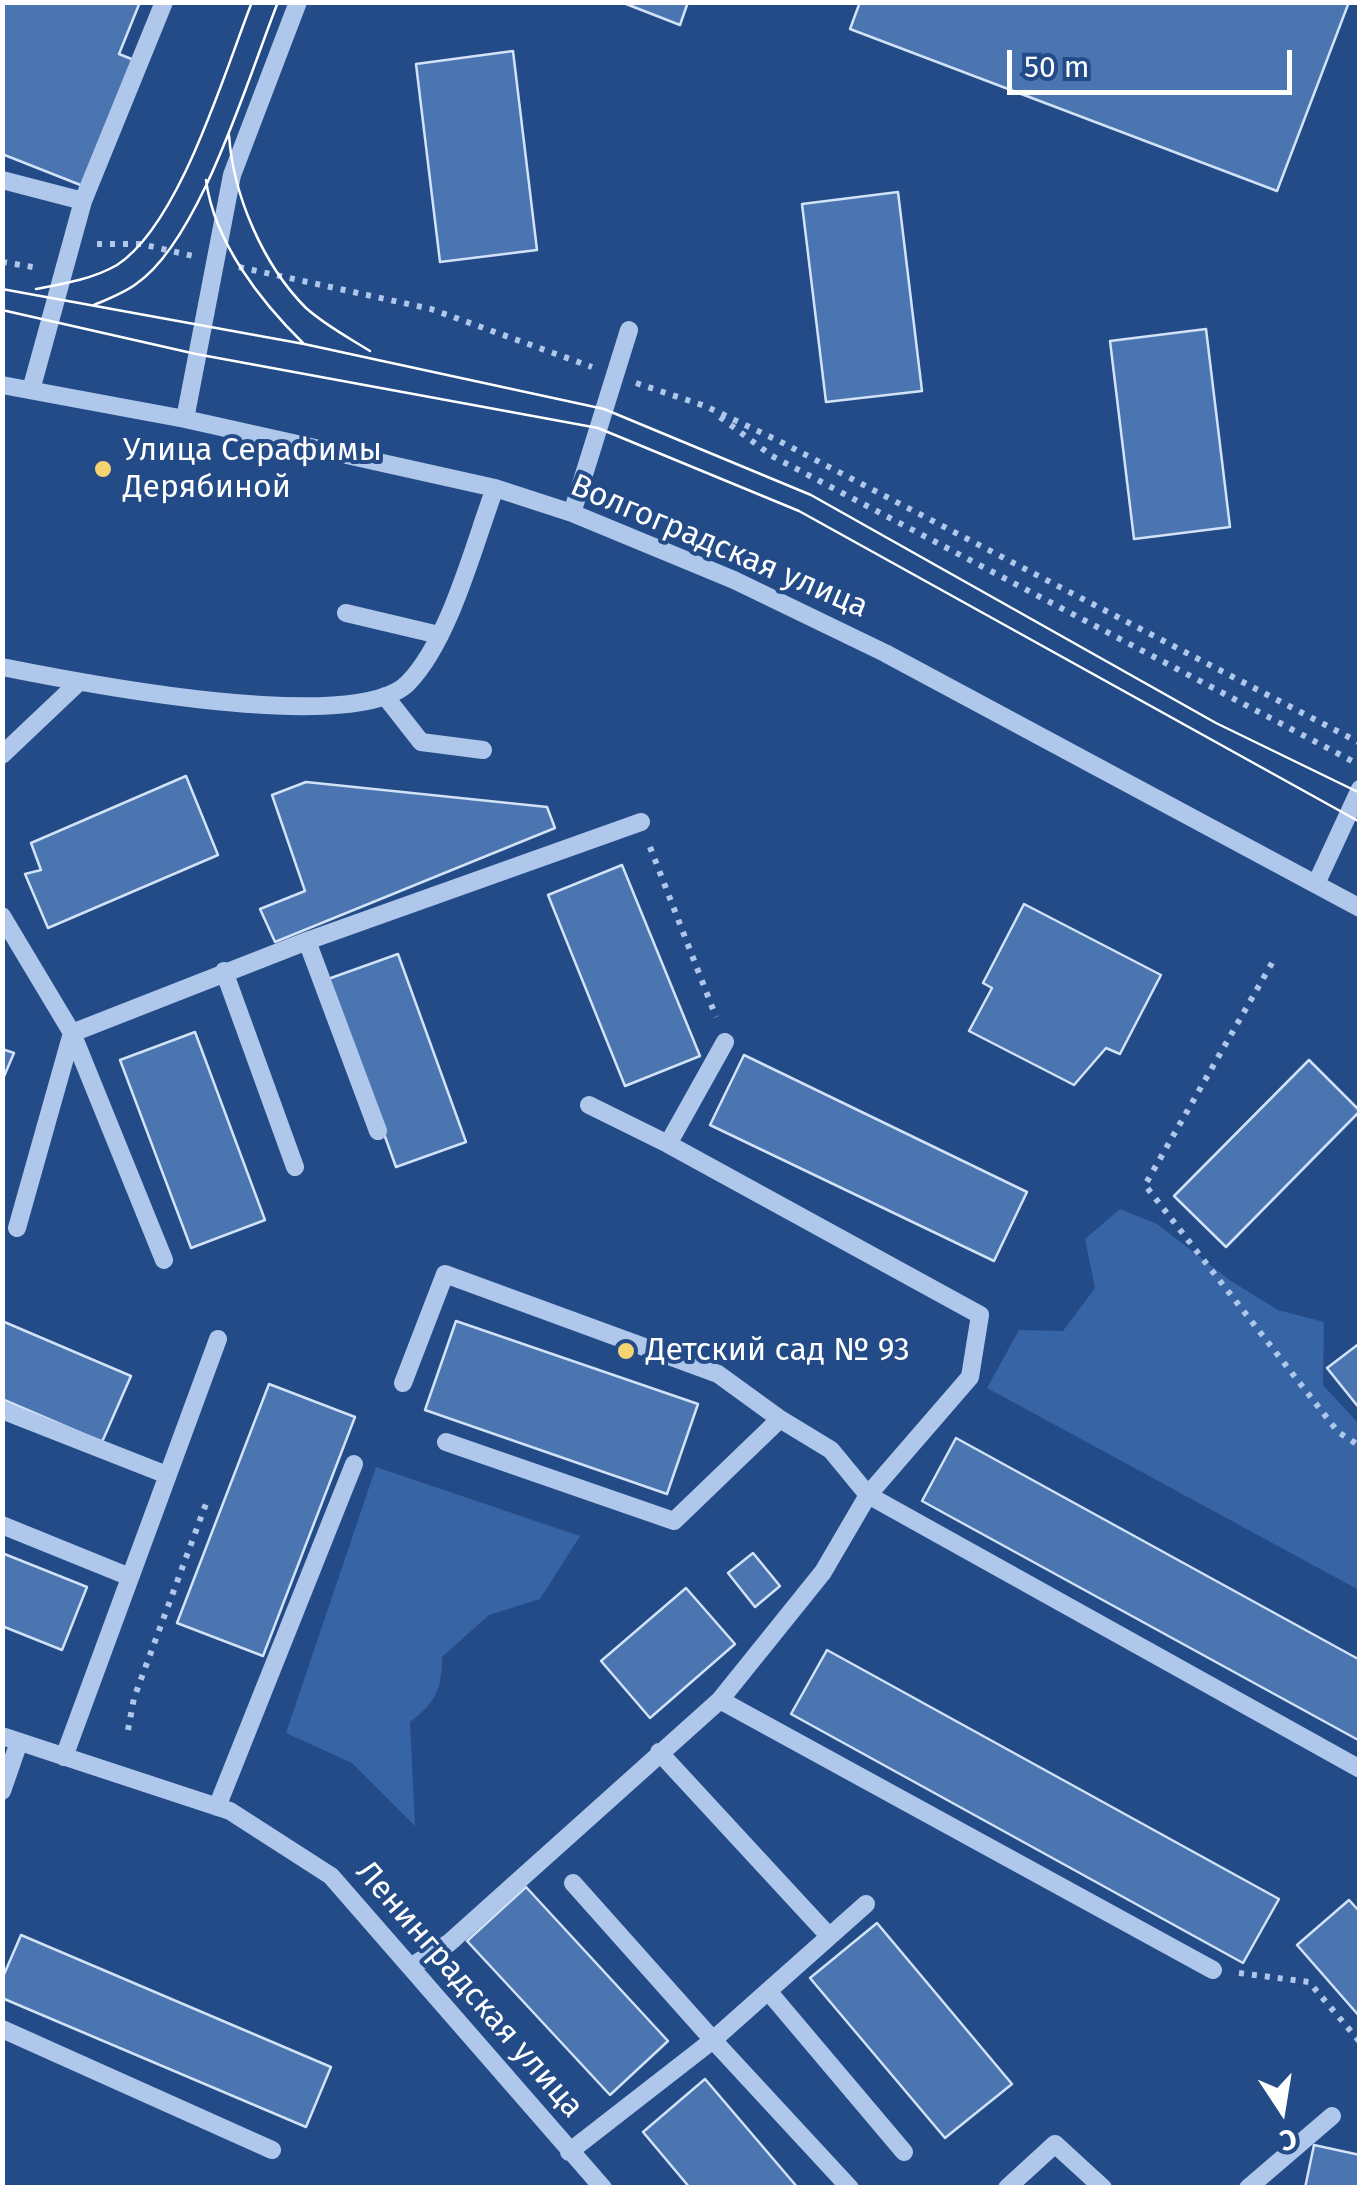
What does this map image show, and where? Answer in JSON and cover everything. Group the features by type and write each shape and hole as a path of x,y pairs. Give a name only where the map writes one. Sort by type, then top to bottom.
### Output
{"street":[{"path":"31,390 83,201 164,2"},
{"path":"185,420 212,260 232,175 298,2"},
{"path":"2,180 83,201"},
{"path":"572,513 629,330"},
{"name":"Волгоградская улица","path":"2,385 185,420 495,488 572,513 734,580 886,653 1360,908"},
{"path":"2,667 79,682 263,706 361,702 385,696 408,684 439,635 495,488"},
{"path":"346,614 439,635"},
{"path":"2,755 79,682"},
{"path":"385,696 421,742 482,750"},
{"path":"1316,884 1360,789"},
{"path":"72,1033 224,971 641,822"},
{"path":"2,916 72,1033 164,1260"},
{"path":"307,941 378,1130"},
{"path":"224,971 294,1167"},
{"path":"17,1228 72,1033"},
{"path":"668,1144 726,1042"},
{"path":"412,1966 449,1943 720,1700 823,1572 868,1495 970,1377 980,1315 668,1144 589,1105"},
{"path":"402,1383 445,1274 718,1374 780,1420 830,1450 868,1495 1360,1769"},
{"path":"64,1757 218,1338"},
{"path":"2,1410 167,1476"},
{"path":"446,1442 674,1521 780,1420"},
{"path":"218,1807 354,1464"},
{"path":"2,1525 130,1577"},
{"path":"720,1700 1213,1970"},
{"path":"2,1791 11,1739"},
{"name":"Ленинградская улица","path":"11,1739 218,1807 282,1842 331,1876 603,2188"},
{"path":"660,1752 828,1936"},
{"path":"572,1883 850,2188"},
{"path":"570,2152 713,2040 866,1904"},
{"path":"768,1991 904,2152"},
{"path":"2,2029 272,2150"},
{"path":"1248,2188 1332,2116"},
{"path":"1007,2188 1055,2144 1103,2188"}],"path":[{"path":"2,262 63,272 96,244 140,244 431,309 705,406 1360,743"},
{"path":"705,406 772,456 1360,765"},
{"path":"641,822 726,1042"},
{"path":"1272,963 1145,1185 1338,1432 1360,1446"},
{"path":"128,1730 134,1698 207,1500"},
{"path":"1213,1970 1309,1982 1360,2042"}],"shaded area":[{"path":"1120,1209 1157,1224 1231,1281 1278,1310 1324,1322 1323,1385 1359,1424 1359,1590 987,1388 1019,1330 1063,1331 1095,1288 1085,1239"},
{"path":"376,1467 580,1536 540,1599 489,1615 442,1657 436,1694 410,1722 415,1826 352,1763 286,1733"}],"building":[{"path":"2,2 140,2 119,54 134,60 83,186 2,154"},
{"path":"621,2 688,2 680,25"},
{"path":"860,2 1349,2 1277,191 850,29"},
{"path":"513,51 537,250 440,262 416,64"},
{"path":"898,192 922,391 826,402 802,204"},
{"path":"1206,329 1230,527 1134,539 1110,341"},
{"path":"186,776 218,855 48,928 25,874 41,870 31,843"},
{"path":"306,782 547,807 555,828 275,942 260,909 305,891 272,795"},
{"path":"622,865 700,1056 625,1086 548,895"},
{"path":"1024,904 1161,975 1120,1054 1106,1048 1074,1085 969,1031 992,988 983,983"},
{"path":"398,954 466,1142 396,1167 328,979"},
{"path":"195,1032 265,1220 191,1248 120,1060"},
{"path":"2,1049 14,1053 2,1081"},
{"path":"744,1055 1027,1192 994,1261 710,1125"},
{"path":"1309,1060 1360,1111 1226,1247 1174,1196"},
{"path":"2,1321 131,1376 102,1442 2,1399"},
{"path":"456,1321 698,1404 667,1494 425,1410"},
{"path":"1360,1343 1360,1409 1327,1368"},
{"path":"269,1384 355,1417 263,1656 177,1623"},
{"path":"956,1438 1360,1660 1360,1741 922,1501"},
{"path":"2,1553 87,1587 62,1650 2,1626"},
{"path":"753,1553 780,1586 755,1607 728,1573"},
{"path":"686,1588 735,1644 650,1718 601,1661"},
{"path":"827,1650 1279,1899 1243,1963 791,1714"},
{"path":"526,1887 668,2041 610,2095 467,1941"},
{"path":"1349,1900 1360,1912 1360,2017 1297,1945"},
{"path":"877,1923 1012,2084 945,2138 810,1978"},
{"path":"21,1935 331,2067 306,2127 2,1998 2,1979"},
{"path":"705,2079 798,2188 690,2188 643,2132"},
{"path":"1314,2145 1360,2155 1360,2188 1305,2188"}],"tram line":[{"path":"36,289 108,270 140,245 161,217 198,145 252,2"},
{"path":"94,305 136,284 159,263 181,232 220,154 278,2"},
{"path":"229,135 244,205 276,271 306,308 370,351"},
{"path":"206,180 219,226 242,270 304,344"},
{"path":"2,289 304,344 604,409 811,495 1216,723 1360,793"},
{"path":"2,310 196,354 598,428 799,511 1360,822"}],"place":[{"name":"Улица Серафимы Дерябиной","path":"103,469"},
{"name":"Детский сад № 93","path":"626,1351"}]}
